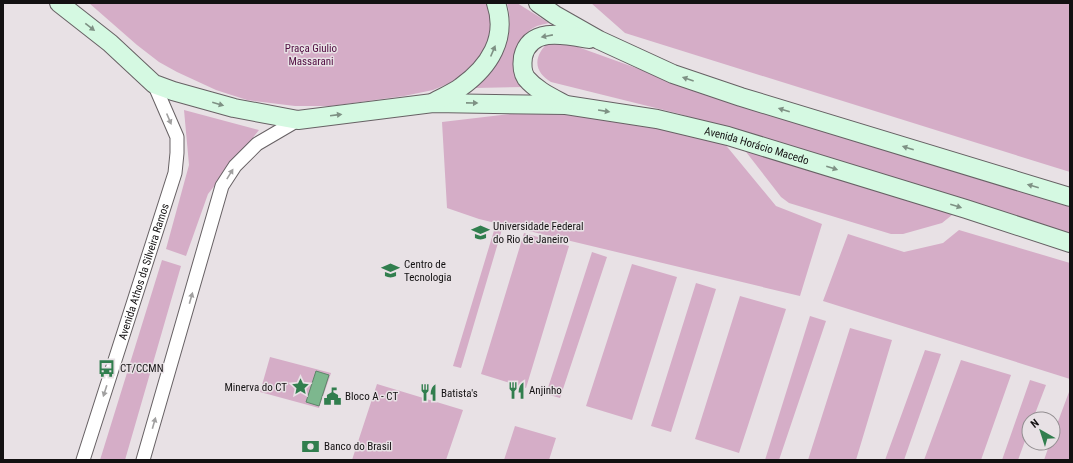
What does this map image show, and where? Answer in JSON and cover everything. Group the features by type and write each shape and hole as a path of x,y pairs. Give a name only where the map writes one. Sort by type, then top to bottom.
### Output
{"street":[{"path":"59,3 110,43 154,84 173,91 234,108 298,120 433,103 460,88 478,74 493,55 499,35 500,13 496,3"},
{"path":"538,3 555,15 599,40 673,74 741,97 1070,197"},
{"path":"566,105 544,92 525,77 522,67 524,56 529,45 538,38 549,34 599,40"},
{"name":"Avenida Athos da Silveira Ramos","path":"83,460 175,173 177,137 154,84"},
{"name":"Avenida Horácio Macedo","path":"433,103 566,105 657,119 728,136 966,209 1070,243"},
{"path":"143,460 222,186 235,166 257,144 298,120"}],"green space":[{"name":"Praça Giulio Massarani","path":"89,3 490,3 492,40 482,59 452,82 433,90 404,96 331,106 295,106 247,100 216,90 177,72 159,62 137,45"},
{"path":"507,3 517,3 549,23 532,28 520,40 516,51 515,56 517,64 527,87 475,88 492,71 504,50 508,39 509,27"},
{"path":"591,3 1070,3 1070,172 625,33"},
{"path":"564,42 759,111 1070,207 1070,234 680,114 551,82 540,73 538,69 537,65 539,56 547,44"},
{"path":"184,110 259,130 208,194 186,256 166,249 189,165"},
{"path":"526,112 579,116 636,123 724,143 776,206 822,224 800,296 479,219 447,208 442,122"},
{"path":"743,148 957,211 942,223 903,234 891,234 789,203 781,197"},
{"path":"496,224 503,226 461,368 453,366"},
{"path":"959,230 1070,263 1070,379 823,301 848,234 904,252 943,243"},
{"path":"524,233 569,246 526,388 481,374"},
{"path":"592,252 607,257 560,398 546,394"},
{"path":"162,260 181,266 125,460 100,460"},
{"path":"632,264 677,277 632,420 586,406"},
{"path":"696,283 716,289 671,432 651,426"},
{"path":"740,296 786,309 739,453 695,439"},
{"path":"810,316 826,321 779,460 765,460"},
{"path":"850,328 892,340 856,460 808,460"},
{"path":"925,350 941,354 904,460 885,460"},
{"path":"270,357 331,373 319,408 260,392"},
{"path":"961,360 1011,375 981,460 924,460"},
{"path":"1030,380 1046,385 1036,411 1021,411 1021,451 1018,460 1002,460"},
{"path":"377,384 463,410 446,460 352,460"},
{"path":"1070,392 1070,460 1044,460 1047,451 1061,451 1061,414"},
{"path":"515,426 556,438 549,460 504,460"}],"shaded area":[{"path":"316,371 329,375 319,406 306,402"}],"place":[{"name":"Universidade Federal do Rio de Janeiro","path":"480,232"},
{"name":"Centro de Tecnologia","path":"391,270"},
{"name":"CT/CCMN","path":"107,368"},
{"name":"Minerva do CT","path":"300,387"},
{"name":"Anjinho","path":"516,390"},
{"name":"Batista's","path":"428,393"},
{"name":"Bloco A - CT","path":"332,396"},
{"name":"Banco do Brasil","path":"311,446"}]}
